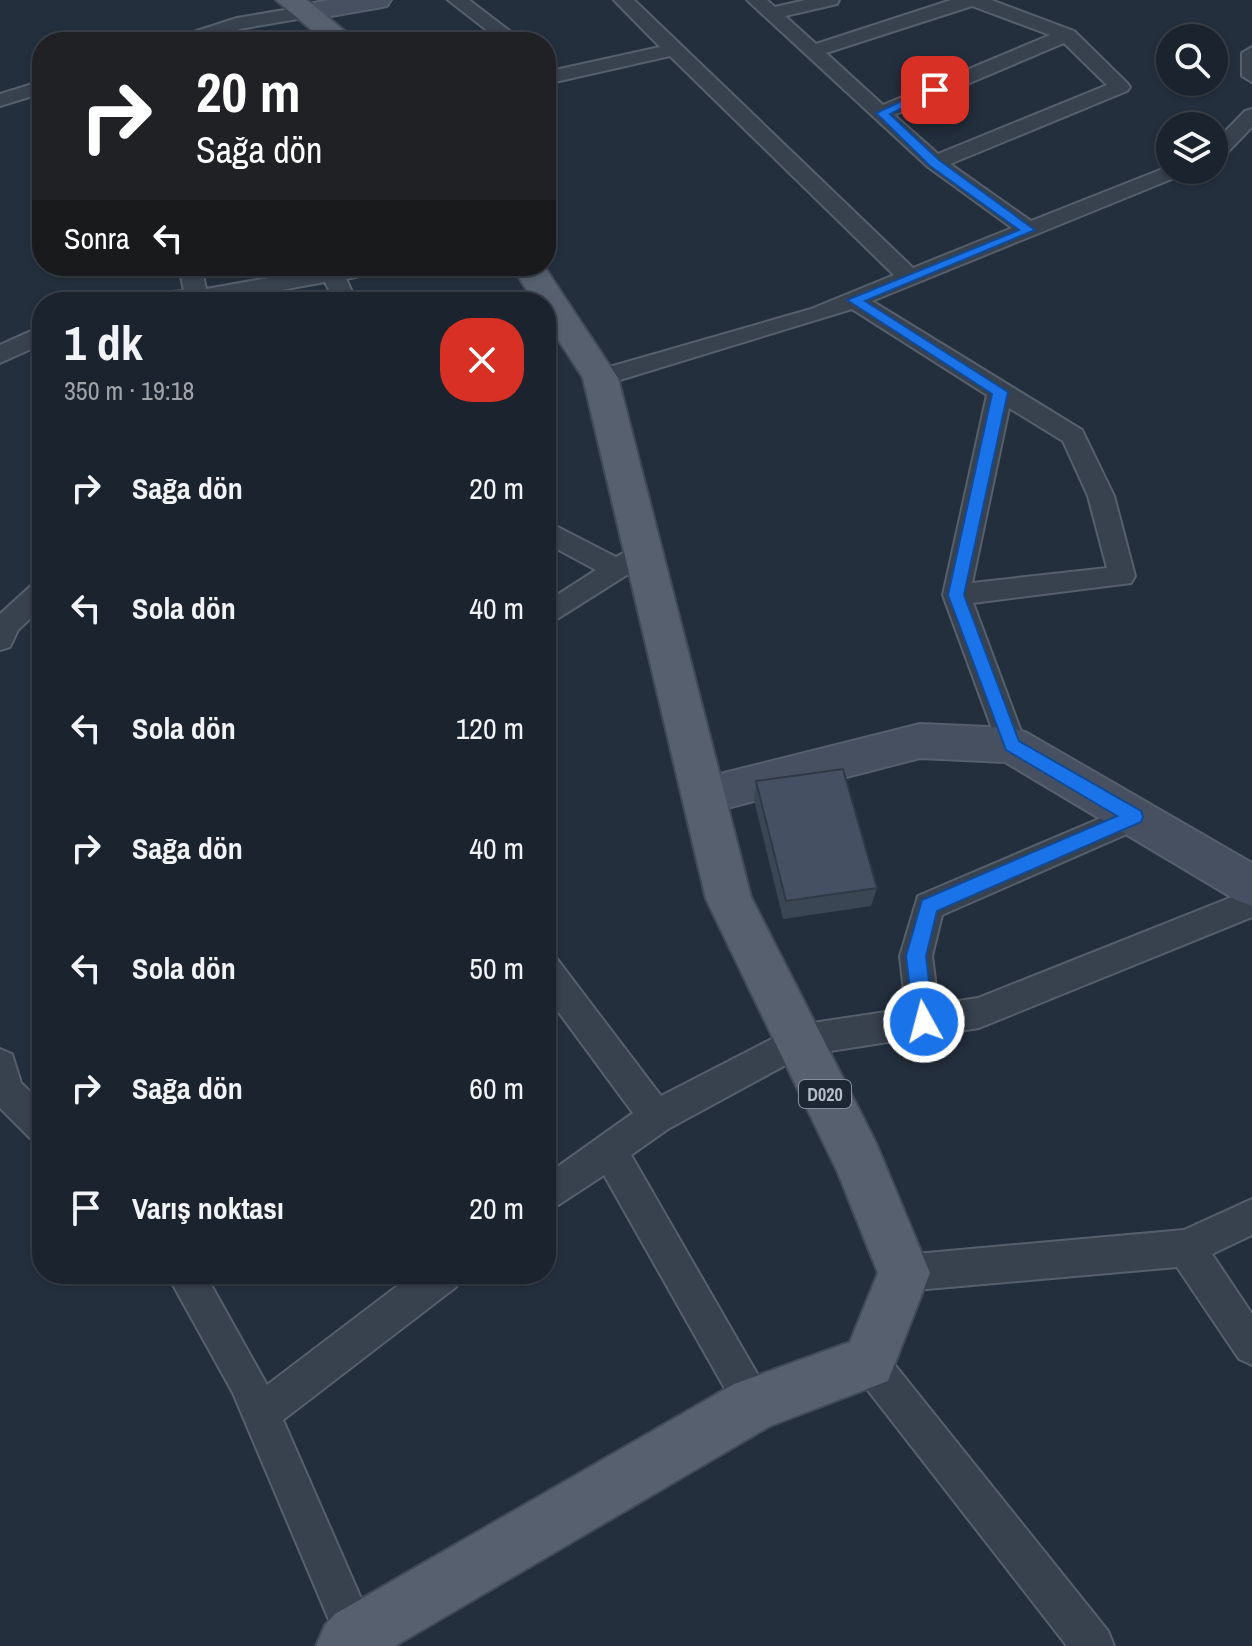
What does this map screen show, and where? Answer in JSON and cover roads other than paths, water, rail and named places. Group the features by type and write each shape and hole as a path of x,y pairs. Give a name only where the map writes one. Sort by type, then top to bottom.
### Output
{"main road":[{"path":"299,6 332,32"},
{"name":"D020","path":"556,310 600,378 630,560 704,796 729,899 858,1161 904,1273"},
{"path":"351,1640 754,1404 869,1362 904,1273"}],"street":[{"path":"237,32 299,6 377,0"},
{"path":"457,0 500,32"},
{"path":"623,0 910,278"},
{"path":"764,6 830,0"},
{"path":"811,52 972,0 1067,35 1120,87 935,163"},
{"path":"764,6 935,163 1029,230"},
{"path":"882,113 1067,35"},
{"path":"556,72 672,50"},
{"path":"1252,53 1252,76"},
{"path":"0,100 32,90"},
{"path":"1228,140 1252,115"},
{"path":"600,378 819,314 1156,179"},
{"path":"239,292 322,276"},
{"path":"854,300 1073,436 1101,496 1122,576 956,595"},
{"path":"0,355 32,339"},
{"path":"1000,392 956,595 1012,745"},
{"path":"556,534 630,560"},
{"path":"556,609 630,560"},
{"path":"0,639 7,624 32,600"},
{"path":"704,796 920,741 1012,745 1250,886"},
{"path":"924,1022 916,956 929,906 1134,817"},
{"path":"556,1188 608,1148 656,1117 799,1040 979,1013 1250,886"},
{"path":"556,982 656,1117"},
{"path":"0,1065 7,1092 32,1116"},
{"path":"608,1148 754,1404"},
{"path":"904,1273 1186,1248 1252,1217"},
{"path":"1186,1248 1252,1346"},
{"path":"191,1284 246,1380 261,1413 351,1640"},
{"path":"261,1413 430,1284"},
{"path":"869,1362 1093,1646"}]}
